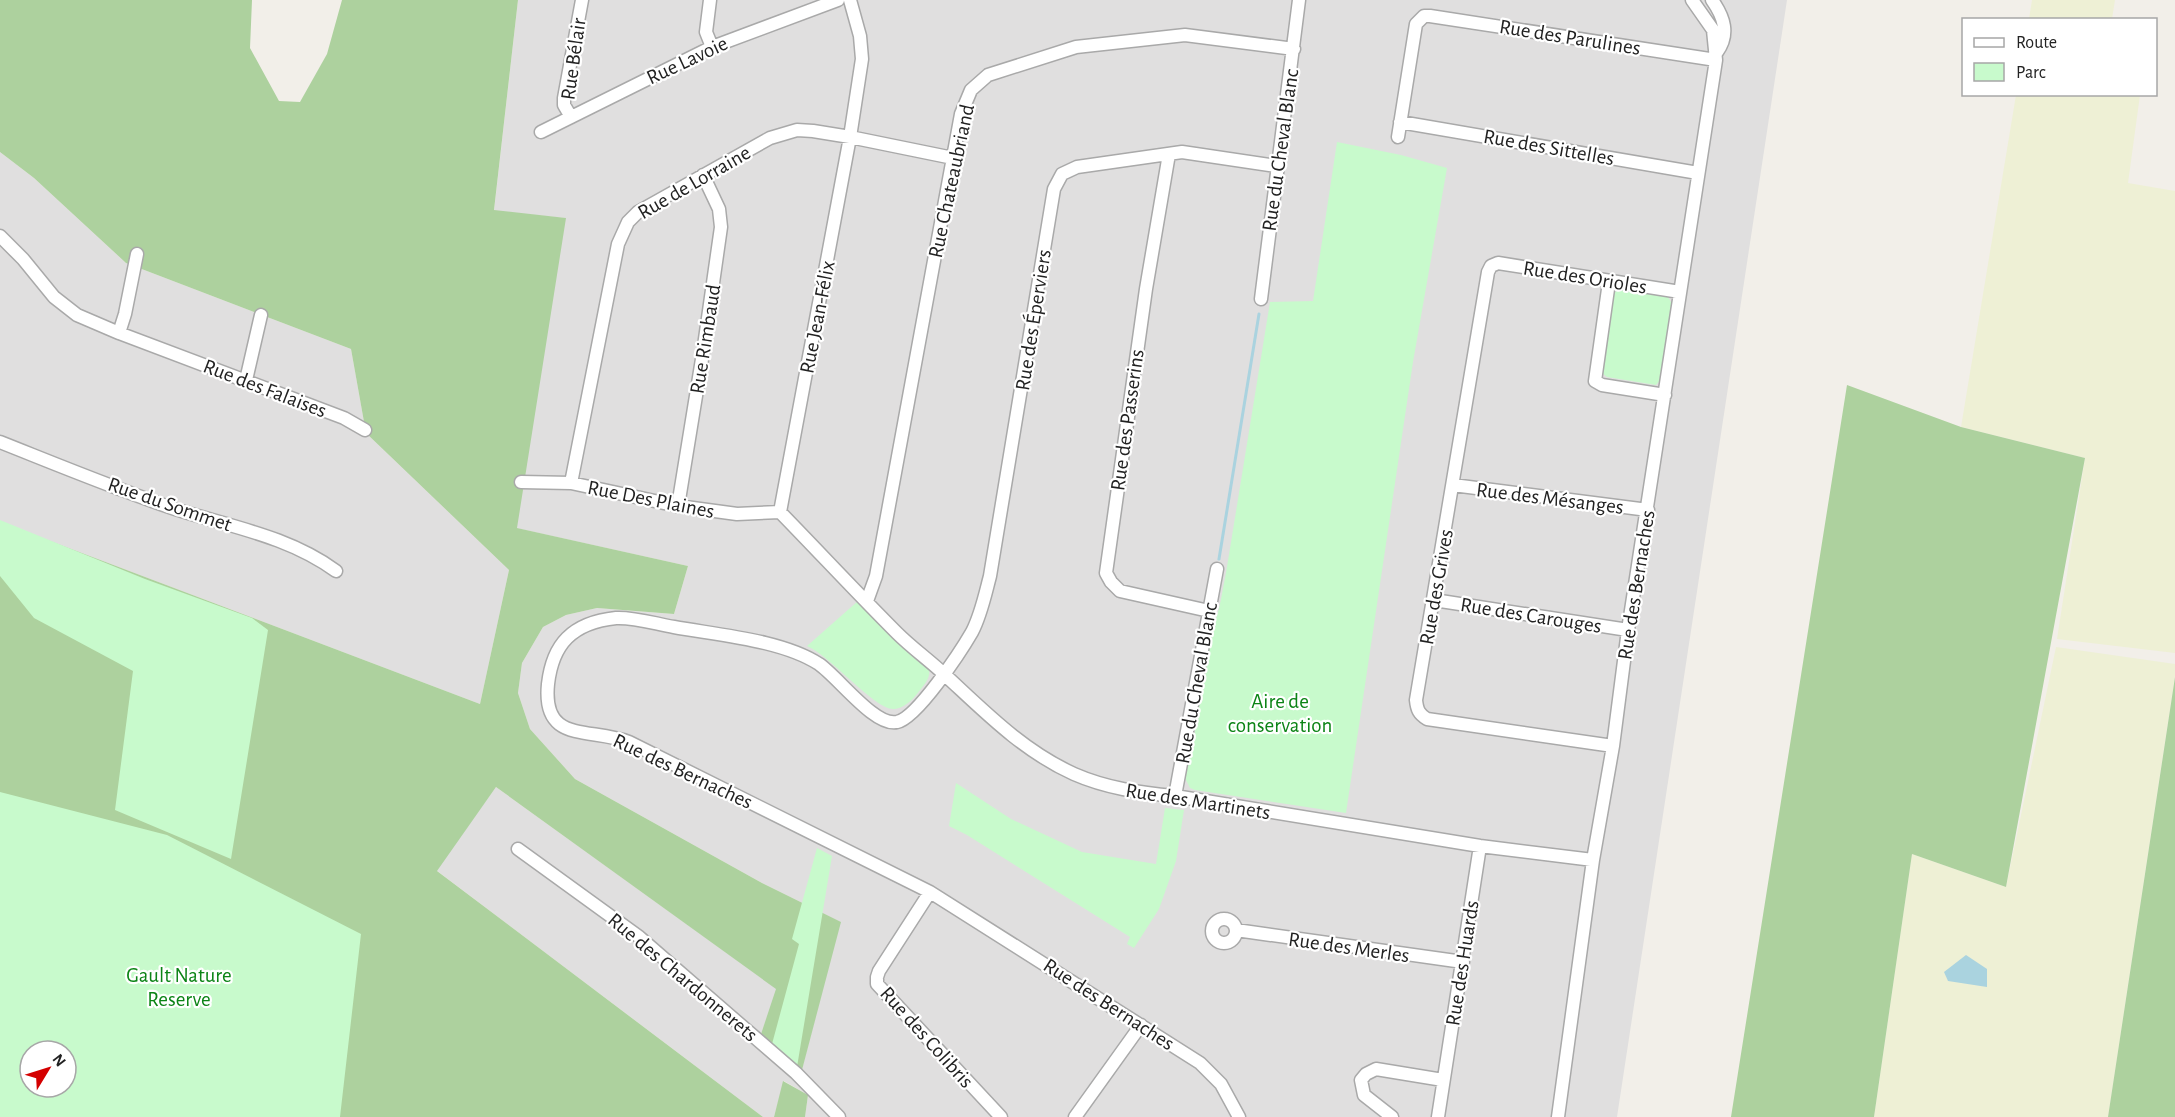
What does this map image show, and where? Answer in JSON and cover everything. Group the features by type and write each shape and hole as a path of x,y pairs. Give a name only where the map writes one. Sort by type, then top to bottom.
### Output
{"street":[{"name":"Rue Bélair","path":"570,117 564,105 564,98 582,0"},
{"path":"710,0 706,32 712,47"},
{"name":"Rue Lavoie","path":"542,132 712,47 838,0"},
{"name":"Rue Jean-Félix","path":"780,512 850,137 862,59 860,36 850,0"},
{"name":"Rue du Cheval Blanc","path":"1261,299 1276,166 1299,0"},
{"name":"Rue des Bernaches","path":"1558,1117 1593,860 1613,746 1628,630 1716,57 1713,30 1692,0"},
{"name":"Rue des Bernaches","path":"1712,0 1724,22 1723,44 1716,57"},
{"name":"Rue des Parulines","path":"1400,122 1416,24 1424,16 1716,57"},
{"name":"Rue Chateaubriand","path":"867,601 879,565 961,114 966,100 979,81 998,70 1076,47 1185,35 1294,49"},
{"path":"1398,137 1400,122"},
{"name":"Rue des Sittelles","path":"1400,122 1698,173"},
{"name":"Rue de Lorraine","path":"571,483 618,244 628,222 638,212 770,138 797,130 850,137 953,158"},
{"name":"Rue des Éperviers","path":"943,673 972,633 990,576 1057,183 1062,174 1077,167 1182,152 1276,166"},
{"name":"Rue des Passerins","path":"1169,154 1146,289 1106,573 1120,591 1209,611"},
{"name":"Rue Rimbaud","path":"678,506 721,227 719,209 703,175"},
{"name":"Rue des Falaises","path":"0,236 61,304 89,321 344,418 365,430"},
{"path":"119,333 137,254"},
{"name":"Rue des Orioles","path":"1491,266 1498,263 1680,292"},
{"name":"Rue des Grives","path":"1491,266 1472,363 1416,700 1417,708 1420,715 1427,719 1613,746"},
{"path":"1609,282 1595,381 1602,385 1665,394"},
{"path":"246,380 261,315"},
{"name":"Rue du Sommet","path":"0,442 164,505 292,544 336,571"},
{"name":"Rue Des Plaines","path":"521,482 571,483 678,506 737,514 780,512"},
{"name":"Rue des Mésanges","path":"1453,485 1648,510"},
{"path":"780,512 867,601"},
{"name":"Rue du Cheval Blanc","path":"1175,796 1216,569"},
{"name":"Rue des Carouges","path":"1434,600 1628,630"},
{"name":"Rue des Martinets","path":"867,601 897,633 1017,741 1047,760 1097,783 1129,791 1175,796 1480,846 1593,860"},
{"name":"Rue des Bernaches","path":"943,673 923,702 907,718 896,722 886,722 876,716 825,669 808,658 761,643 619,618 588,624 569,636 555,655 546,701 553,720 562,726 585,733 616,737 629,742 930,892 1200,1063 1221,1084 1239,1117"},
{"name":"Rue des Huards","path":"1438,1117 1480,846"},
{"name":"Rue des Chardonnerets","path":"518,849 638,936 796,1073 839,1117"},
{"name":"Rue des Colibris","path":"930,892 879,971 877,984 1001,1117"},
{"name":"Rue des Merles","path":"1236,930 1463,962"},
{"path":"1074,1117 1141,1025"},
{"path":"1392,1117 1364,1095 1361,1080 1366,1074 1376,1069 1443,1080"}],"shaded area":[{"path":"518,0 1787,0 1617,1117 805,1117 808,1095 784,1081 774,1117 763,1117 436,870 496,787 777,989 761,1034 802,1069 840,922 762,883 575,779 530,729 518,693 522,663 543,627 566,615 597,608 674,614 688,566 516,528 565,218 494,211"},
{"path":"0,152 34,178 126,263 351,349 366,433 509,570 480,704 0,522"}],"green space":[{"path":"0,0 252,0 250,48 279,101 300,102 327,54 342,0 518,0 494,210 566,218 517,528 688,566 674,614 597,608 566,615 543,627 522,663 518,693 530,729 575,779 762,883 841,922 802,1070 761,1034 776,989 496,787 437,871 763,1117 0,1117 0,522 480,704 509,570 366,433 351,349 126,263 34,178 0,152"},
{"path":"2032,0 2115,0 2112,18 2029,18"},
{"path":"2016,96 2140,96 2128,183 2175,191 2175,653 2057,639 2085,458 1961,427"},
{"name":"Aire de conservation","path":"1337,142 1401,155 1447,168 1413,362 1346,813 1195,790 1190,788 1185,778 1197,721 1209,639 1219,609 1226,573 1270,302 1313,301"},
{"path":"1618,289 1668,297 1672,304 1662,378 1656,385 1607,377 1602,373 1612,296"},
{"path":"1847,385 1961,427 2085,458 2006,887 1912,854 1874,1117 1731,1117"},
{"path":"0,520 145,579 252,618 268,630 231,859 115,810 133,671 34,618 0,576"},
{"path":"858,601 894,640 929,669 929,676 924,685 913,699 901,708 886,707 876,701 807,646"},
{"path":"2056,647 2175,664 2108,1117 1874,1117 1912,854 2006,887"},
{"path":"2175,677 2175,1117 2108,1117"},
{"path":"956,783 1011,819 1082,852 1156,864 1165,808 1184,810 1176,861 1159,909 1134,948 1127,944 1130,937 949,826"},
{"name":"Gault Nature Reserve","path":"0,792 167,835 361,934 340,1117 0,1117"},
{"path":"817,848 832,856 797,1067 772,1044 799,944 792,939"},
{"path":"783,1081 808,1095 805,1117 774,1117"}],"water":[{"path":"1966,955 1987,969 1987,987 1948,981 1944,972"}],"waterway":[{"path":"1219,559 1259,314"}]}
